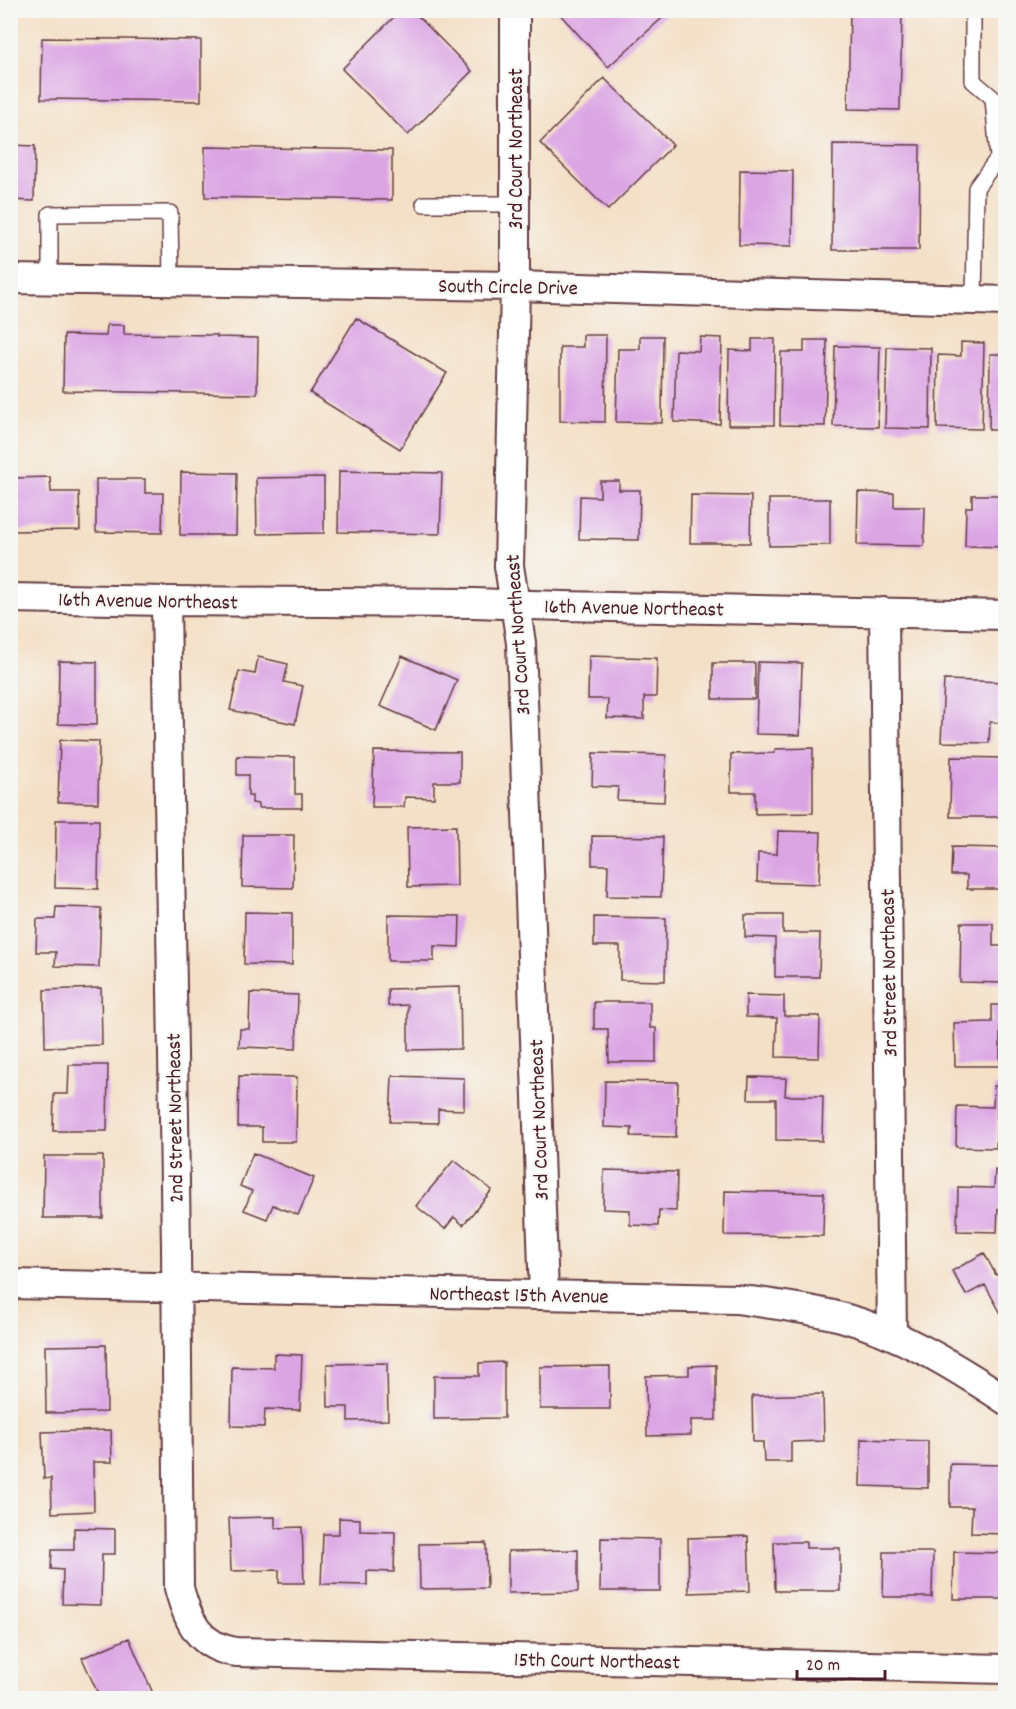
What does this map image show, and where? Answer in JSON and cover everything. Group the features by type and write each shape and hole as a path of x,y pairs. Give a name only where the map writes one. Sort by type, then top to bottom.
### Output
{"street":[{"name":"3rd Court Northeast","path":"515,10 515,286 509,566 521,643 544,1295"},
{"name":"South Circle Drive","path":"10,279 515,286 1005,301"},
{"name":"16th Avenue Northeast","path":"10,598 515,604 1005,615"},
{"name":"2nd Street Northeast","path":"166,601 179,1588 185,1611 196,1630"},
{"name":"3rd Street Northeast","path":"884,612 892,1335"},
{"name":"Northeast 15th Avenue","path":"10,1284 736,1299 801,1307 844,1318 892,1335 951,1364 1005,1400"},
{"name":"15th Court Northeast","path":"196,1630 210,1644 236,1652 1005,1669"}],"lane":[{"path":"973,10 973,81 993,98 998,158 976,188 974,300"},
{"path":"424,204 515,204"},
{"path":"50,280 50,214 170,213 171,281"}],"building":[{"path":"401,10 412,10 472,71 408,135 342,69"},
{"path":"556,10 671,10 608,67"},
{"path":"850,10 902,10 900,110 848,109"},
{"path":"42,38 201,40 201,101 41,99"},
{"path":"604,78 673,145 608,210 540,143"},
{"path":"833,144 920,145 919,250 832,250"},
{"path":"10,145 35,146 34,201 10,200"},
{"path":"205,147 392,150 392,200 205,197"},
{"path":"740,170 793,171 792,246 739,245"},
{"path":"356,318 447,373 400,449 310,393"},
{"path":"107,325 124,325 124,334 258,338 257,394 63,391 64,335 106,336"},
{"path":"583,335 606,335 605,422 560,421 560,347 583,347"},
{"path":"640,336 663,336 662,423 616,422 618,349 640,349"},
{"path":"700,337 722,338 720,424 674,422 676,350 699,351"},
{"path":"752,339 775,339 774,425 728,425 729,350 752,351"},
{"path":"804,340 827,340 825,426 780,425 781,352 804,352"},
{"path":"961,342 984,343 982,429 937,428 938,355 961,356"},
{"path":"835,346 880,347 878,427 833,426"},
{"path":"887,347 931,348 930,429 885,428"},
{"path":"990,354 1006,354 1006,430 989,430"},
{"path":"339,471 442,473 440,534 338,532"},
{"path":"181,472 237,473 236,535 180,535"},
{"path":"50,477 51,492 79,492 80,530 14,531 13,478"},
{"path":"324,477 324,533 257,534 256,478"},
{"path":"96,479 145,479 145,493 163,493 162,533 96,532"},
{"path":"600,481 619,481 619,490 640,490 639,540 579,539 580,496 600,497"},
{"path":"858,492 894,493 894,507 925,507 924,546 857,545"},
{"path":"691,495 751,496 750,543 690,543"},
{"path":"972,495 1002,495 1002,508 1006,508 1006,547 965,546 966,507 972,507"},
{"path":"769,499 830,499 830,545 769,546"},
{"path":"402,656 457,680 436,730 380,706"},
{"path":"589,656 657,658 656,697 644,697 644,719 607,718 608,699 588,699"},
{"path":"258,657 288,664 284,682 303,686 295,724 230,710 239,671 255,674"},
{"path":"59,661 97,662 97,725 58,724"},
{"path":"758,662 802,663 800,735 756,734"},
{"path":"713,663 755,663 755,699 713,699"},
{"path":"944,680 1006,682 1006,723 990,722 989,743 941,742"},
{"path":"60,740 99,741 98,803 58,802"},
{"path":"813,748 813,813 755,814 755,792 731,792 731,754 775,753 775,749"},
{"path":"374,751 460,752 460,782 434,782 434,798 405,797 404,807 372,807"},
{"path":"593,753 666,755 664,802 617,800 618,787 592,786"},
{"path":"237,756 295,757 295,794 302,794 302,808 258,808 258,804 252,803 252,796 248,796 248,775 237,775"},
{"path":"951,757 1006,758 1006,817 950,817"},
{"path":"56,820 99,820 98,889 55,888"},
{"path":"456,826 457,886 408,887 407,827"},
{"path":"778,831 821,832 819,884 757,882 758,853 777,854"},
{"path":"243,835 294,835 293,888 242,887"},
{"path":"592,836 663,837 661,897 607,896 608,865 592,865"},
{"path":"952,847 1006,848 1006,889 967,889 967,875 951,875"},
{"path":"56,907 101,908 99,967 55,966 56,952 36,952 37,919 55,919"},
{"path":"245,912 292,913 292,965 244,964"},
{"path":"388,915 460,916 459,947 434,946 434,961 388,961"},
{"path":"745,915 783,915 783,933 820,933 819,977 775,977 775,938 745,937"},
{"path":"594,917 666,918 665,981 620,980 620,946 594,946"},
{"path":"961,923 993,923 993,946 1006,946 1006,983 960,982"},
{"path":"460,987 461,1049 408,1050 408,1005 388,1006 388,989"},
{"path":"101,988 102,1045 45,1047 44,990"},
{"path":"250,993 298,995 296,1049 239,1047 240,1029 249,1029"},
{"path":"746,995 784,996 784,1016 820,1016 819,1058 776,1057 777,1018 746,1017"},
{"path":"594,1002 650,1002 650,1028 656,1028 656,1062 609,1062 608,1029 594,1029"},
{"path":"992,1005 1006,1005 1006,1027 1000,1027 1000,1066 955,1066 954,1023 992,1022"},
{"path":"69,1065 108,1065 107,1131 53,1131 54,1094 68,1094"},
{"path":"239,1076 297,1077 296,1142 262,1142 262,1127 238,1127"},
{"path":"392,1076 464,1078 464,1110 438,1109 438,1123 390,1122"},
{"path":"749,1077 786,1078 785,1096 823,1096 822,1141 776,1140 776,1099 748,1099"},
{"path":"605,1081 678,1082 676,1137 631,1136 632,1128 604,1127"},
{"path":"994,1086 1006,1087 1006,1109 997,1109 996,1148 956,1147 957,1106 993,1107"},
{"path":"253,1153 314,1178 298,1215 273,1205 267,1219 244,1210 252,1191 240,1186"},
{"path":"44,1156 103,1156 103,1218 43,1218"},
{"path":"454,1160 492,1190 463,1225 454,1217 445,1229 416,1206"},
{"path":"604,1170 677,1172 676,1211 659,1210 658,1226 630,1225 630,1210 603,1209"},
{"path":"995,1170 1006,1171 1006,1209 998,1209 997,1232 957,1231 958,1187 994,1188"},
{"path":"725,1191 824,1193 823,1236 724,1235"},
{"path":"984,1253 996,1275 1006,1270 1006,1316 1003,1317 985,1285 966,1295 952,1271"},
{"path":"106,1345 107,1412 46,1413 45,1346"},
{"path":"274,1354 302,1355 300,1410 265,1409 264,1427 231,1426 232,1367 274,1368"},
{"path":"504,1362 504,1418 434,1419 434,1376 479,1376 479,1363"},
{"path":"387,1363 388,1420 348,1421 348,1407 328,1407 327,1364"},
{"path":"716,1365 716,1420 691,1420 691,1435 647,1436 646,1376 689,1375 689,1366"},
{"path":"610,1366 610,1409 540,1409 540,1367"},
{"path":"823,1394 824,1441 791,1442 791,1462 764,1462 763,1442 753,1442 752,1396"},
{"path":"111,1430 112,1462 93,1462 94,1511 52,1513 51,1478 44,1479 42,1432"},
{"path":"861,1439 928,1441 928,1488 860,1486"},
{"path":"950,1464 1006,1465 1006,1534 971,1533 972,1507 950,1507"},
{"path":"275,1517 275,1528 302,1527 304,1583 279,1583 279,1570 231,1571 229,1518"},
{"path":"339,1518 360,1519 360,1531 395,1532 394,1572 367,1571 367,1585 321,1584 323,1534 339,1534"},
{"path":"74,1528 115,1529 115,1554 102,1554 101,1605 62,1604 63,1570 51,1569 52,1550 74,1550"},
{"path":"748,1536 750,1591 689,1593 688,1538"},
{"path":"601,1538 660,1539 660,1591 600,1591"},
{"path":"774,1542 806,1542 806,1548 840,1548 840,1591 775,1591"},
{"path":"486,1543 487,1588 420,1589 419,1544"},
{"path":"578,1550 578,1592 508,1593 508,1551"},
{"path":"884,1552 933,1552 932,1597 883,1597"},
{"path":"954,1552 1006,1553 1006,1599 953,1599"},
{"path":"129,1638 155,1698 100,1698 82,1658"}]}
